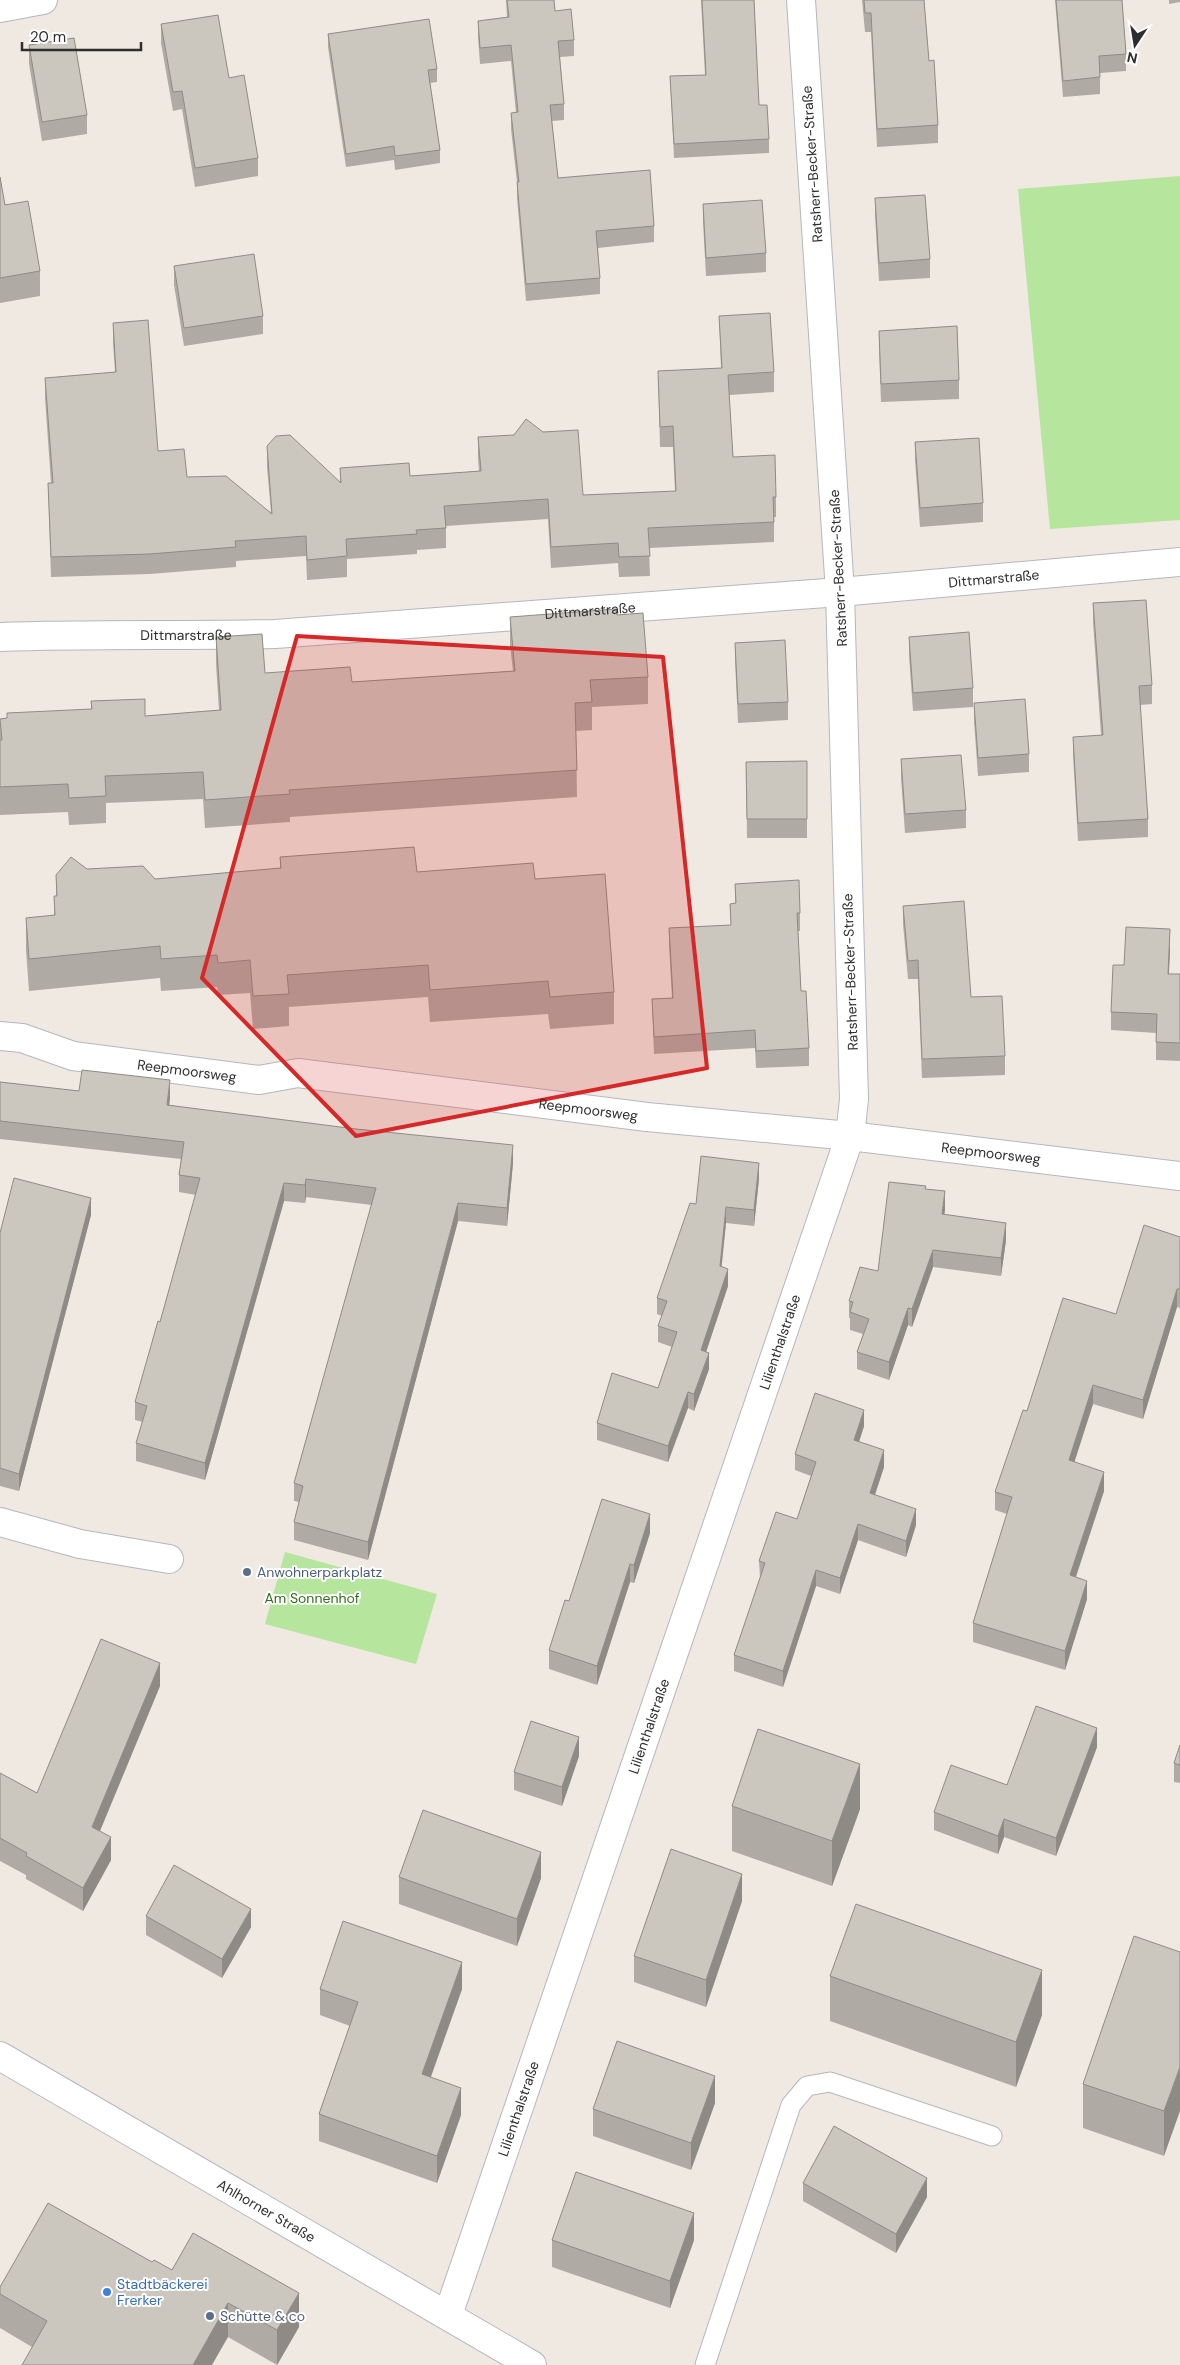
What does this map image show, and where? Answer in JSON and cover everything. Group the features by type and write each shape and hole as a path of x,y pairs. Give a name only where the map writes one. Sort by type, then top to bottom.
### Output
{"street":[{"path":"0,8 42,0"},
{"name":"Ratsherr-Becker-Straße","path":"801,0 840,592 854,1098 850,1136"},
{"name":"Dittmarstraße","path":"0,637 75,634 184,636 275,634 840,592 1180,562"},
{"name":"Reepmoorsweg","path":"0,1036 22,1038 73,1056 260,1080 298,1073 647,1117 850,1136 1180,1176"},
{"name":"Lilienthalstraße","path":"448,2315 850,1136"},
{"path":"0,1522 80,1544 169,1559"},
{"name":"Ahlhorner Straße","path":"0,2056 532,2365"}],"lane":[{"path":"705,2365 791,2105 807,2086 830,2082 992,2136"}],"highlighted area":[{"path":"297,636 663,657 707,1068 356,1136 202,978"}],"green space":[{"path":"1180,176 1180,520 1050,529 1018,189"},
{"name":"Am Sonnenhof","path":"285,1552 437,1594 416,1664 265,1624"}],"building":[{"path":"507,0 554,0 555,11 571,9 574,40 558,41 564,104 550,105 558,178 650,170 654,226 596,231 600,278 526,284 517,182 519,182 511,113 518,112 511,45 480,48 478,21 509,17"},
{"path":"702,0 754,0 759,105 767,105 769,139 674,144 670,76 706,75"},
{"path":"864,0 924,0 929,61 934,60 938,125 877,129 871,13 865,13"},
{"path":"1056,0 1122,0 1126,54 1099,56 1100,77 1063,81"},
{"path":"218,15 229,78 244,75 258,158 195,168 182,91 173,92 161,24"},
{"path":"429,19 437,69 428,70 440,150 395,156 394,146 346,154 328,34"},
{"path":"74,38 87,115 42,122 29,45"},
{"path":"0,177 5,205 28,201 40,271 0,278"},
{"path":"925,195 930,259 879,263 875,198"},
{"path":"762,200 766,253 706,258 703,204"},
{"path":"254,254 263,316 184,328 174,266"},
{"path":"770,313 774,372 728,375 733,457 775,455 776,497 773,497 774,522 648,528 650,556 619,557 618,543 551,547 548,499 444,506 446,528 416,530 417,534 346,539 347,556 307,560 306,536 235,541 236,547 150,554 51,557 48,483 53,483 45,378 116,372 113,323 148,320 158,451 184,449 187,477 226,476 272,514 267,446 276,436 290,435 341,483 340,468 409,463 410,476 481,471 478,437 514,435 526,419 543,432 578,430 583,495 676,491 673,426 660,427 658,371 722,368 719,316"},
{"path":"957,326 959,380 881,384 879,331"},
{"path":"979,438 983,503 920,508 915,442"},
{"path":"1146,600 1152,685 1139,686 1148,819 1078,823 1073,737 1103,735 1093,603"},
{"path":"616,609 617,615 643,613 648,677 590,680 592,702 575,703 577,770 289,790 290,794 205,800 203,772 105,776 106,796 69,798 68,784 0,787 0,740 2,740 0,719 7,718 7,713 92,709 91,701 145,699 145,716 221,710 216,637 262,634 265,673 350,667 352,682 515,671 510,617"},
{"path":"969,632 973,688 913,693 909,637"},
{"path":"785,640 788,702 738,704 735,643"},
{"path":"1025,699 1029,754 978,758 974,703"},
{"path":"961,755 966,810 905,814 901,759"},
{"path":"807,761 807,819 747,819 746,762"},
{"path":"414,847 417,872 533,863 535,879 605,874 614,992 550,997 548,981 430,990 428,965 287,975 289,994 253,996 250,960 218,963 217,955 161,959 160,946 29,959 26,918 55,915 54,896 57,896 56,875 71,857 87,869 143,866 155,879 281,868 280,857"},
{"path":"799,880 800,913 797,913 801,991 806,991 809,1048 756,1051 755,1030 654,1037 652,999 673,998 669,928 731,925 730,904 736,903 735,884"},
{"path":"964,901 971,997 1002,996 1005,1056 922,1059 918,960 908,961 903,906"},
{"path":"1126,927 1170,929 1168,974 1180,974 1180,1043 1156,1042 1157,1014 1111,1012 1113,965 1124,965"},
{"path":"82,1070 170,1080 167,1105 356,1129 513,1145 507,1208 458,1203 368,1542 294,1522 303,1486 294,1483 376,1188 306,1179 305,1185 284,1183 205,1463 136,1443 147,1406 135,1402 158,1321 160,1322 200,1178 179,1175 184,1142 0,1121 0,1082 79,1091"},
{"path":"701,1156 759,1163 754,1210 726,1207 720,1266 728,1269 701,1350 709,1353 694,1394 688,1392 668,1446 597,1423 612,1373 658,1388 677,1332 658,1326 667,1301 657,1298 690,1203 696,1204"},
{"path":"14,1178 91,1198 19,1474 0,1468 0,1233"},
{"path":"889,1182 926,1186 925,1189 945,1191 942,1214 1006,1223 1001,1258 933,1250 912,1309 908,1308 889,1362 857,1352 869,1319 850,1312 853,1302 849,1301 860,1267 878,1271"},
{"path":"1144,1225 1180,1237 1180,1289 1177,1289 1143,1400 1093,1385 1069,1460 1104,1472 1070,1575 1087,1581 1065,1651 973,1623 1012,1497 995,1492 1023,1410 1027,1411 1063,1298 1116,1314"},
{"path":"815,1393 864,1410 854,1440 884,1450 870,1493 916,1509 906,1541 858,1524 840,1578 816,1570 783,1671 734,1655 765,1563 759,1561 776,1512 797,1519 816,1462 795,1454"},
{"path":"602,1499 650,1514 634,1565 630,1564 597,1666 549,1650 565,1600 569,1601"},
{"path":"101,1639 160,1663 92,1827 111,1837 83,1888 26,1856 27,1853 0,1838 0,1773 37,1793"},
{"path":"1036,1706 1097,1728 1056,1838 1004,1819 998,1836 934,1812 951,1765 1007,1785"},
{"path":"531,1721 579,1737 562,1787 514,1772"},
{"path":"758,1729 860,1764 832,1841 732,1806"},
{"path":"1180,1745 1180,1765 1174,1763"},
{"path":"423,1810 541,1852 517,1919 399,1877"},
{"path":"671,1849 742,1874 706,1980 634,1956"},
{"path":"174,1865 251,1909 222,1959 146,1916"},
{"path":"856,1904 1042,1970 1016,2042 830,1976"},
{"path":"343,1921 462,1962 422,2074 461,2088 437,2156 319,2114 358,2002 320,1989"},
{"path":"1134,1936 1180,1952 1180,2067 1164,2111 1083,2084"},
{"path":"617,2041 715,2076 691,2143 593,2109"},
{"path":"834,2126 927,2178 896,2234 803,2183"},
{"path":"576,2172 694,2213 670,2281 552,2240"},
{"path":"48,2203 152,2262 154,2260 172,2270 193,2233 299,2293 277,2330 228,2303 193,2365 22,2365 47,2321 0,2294 0,2287"}],"place":[{"name":"Anwohnerparkplatz","path":"247,1572"},
{"name":"Stadtbäckerei Frerker","path":"107,2292"},
{"name":"Schütte & co","path":"210,2316"}]}
